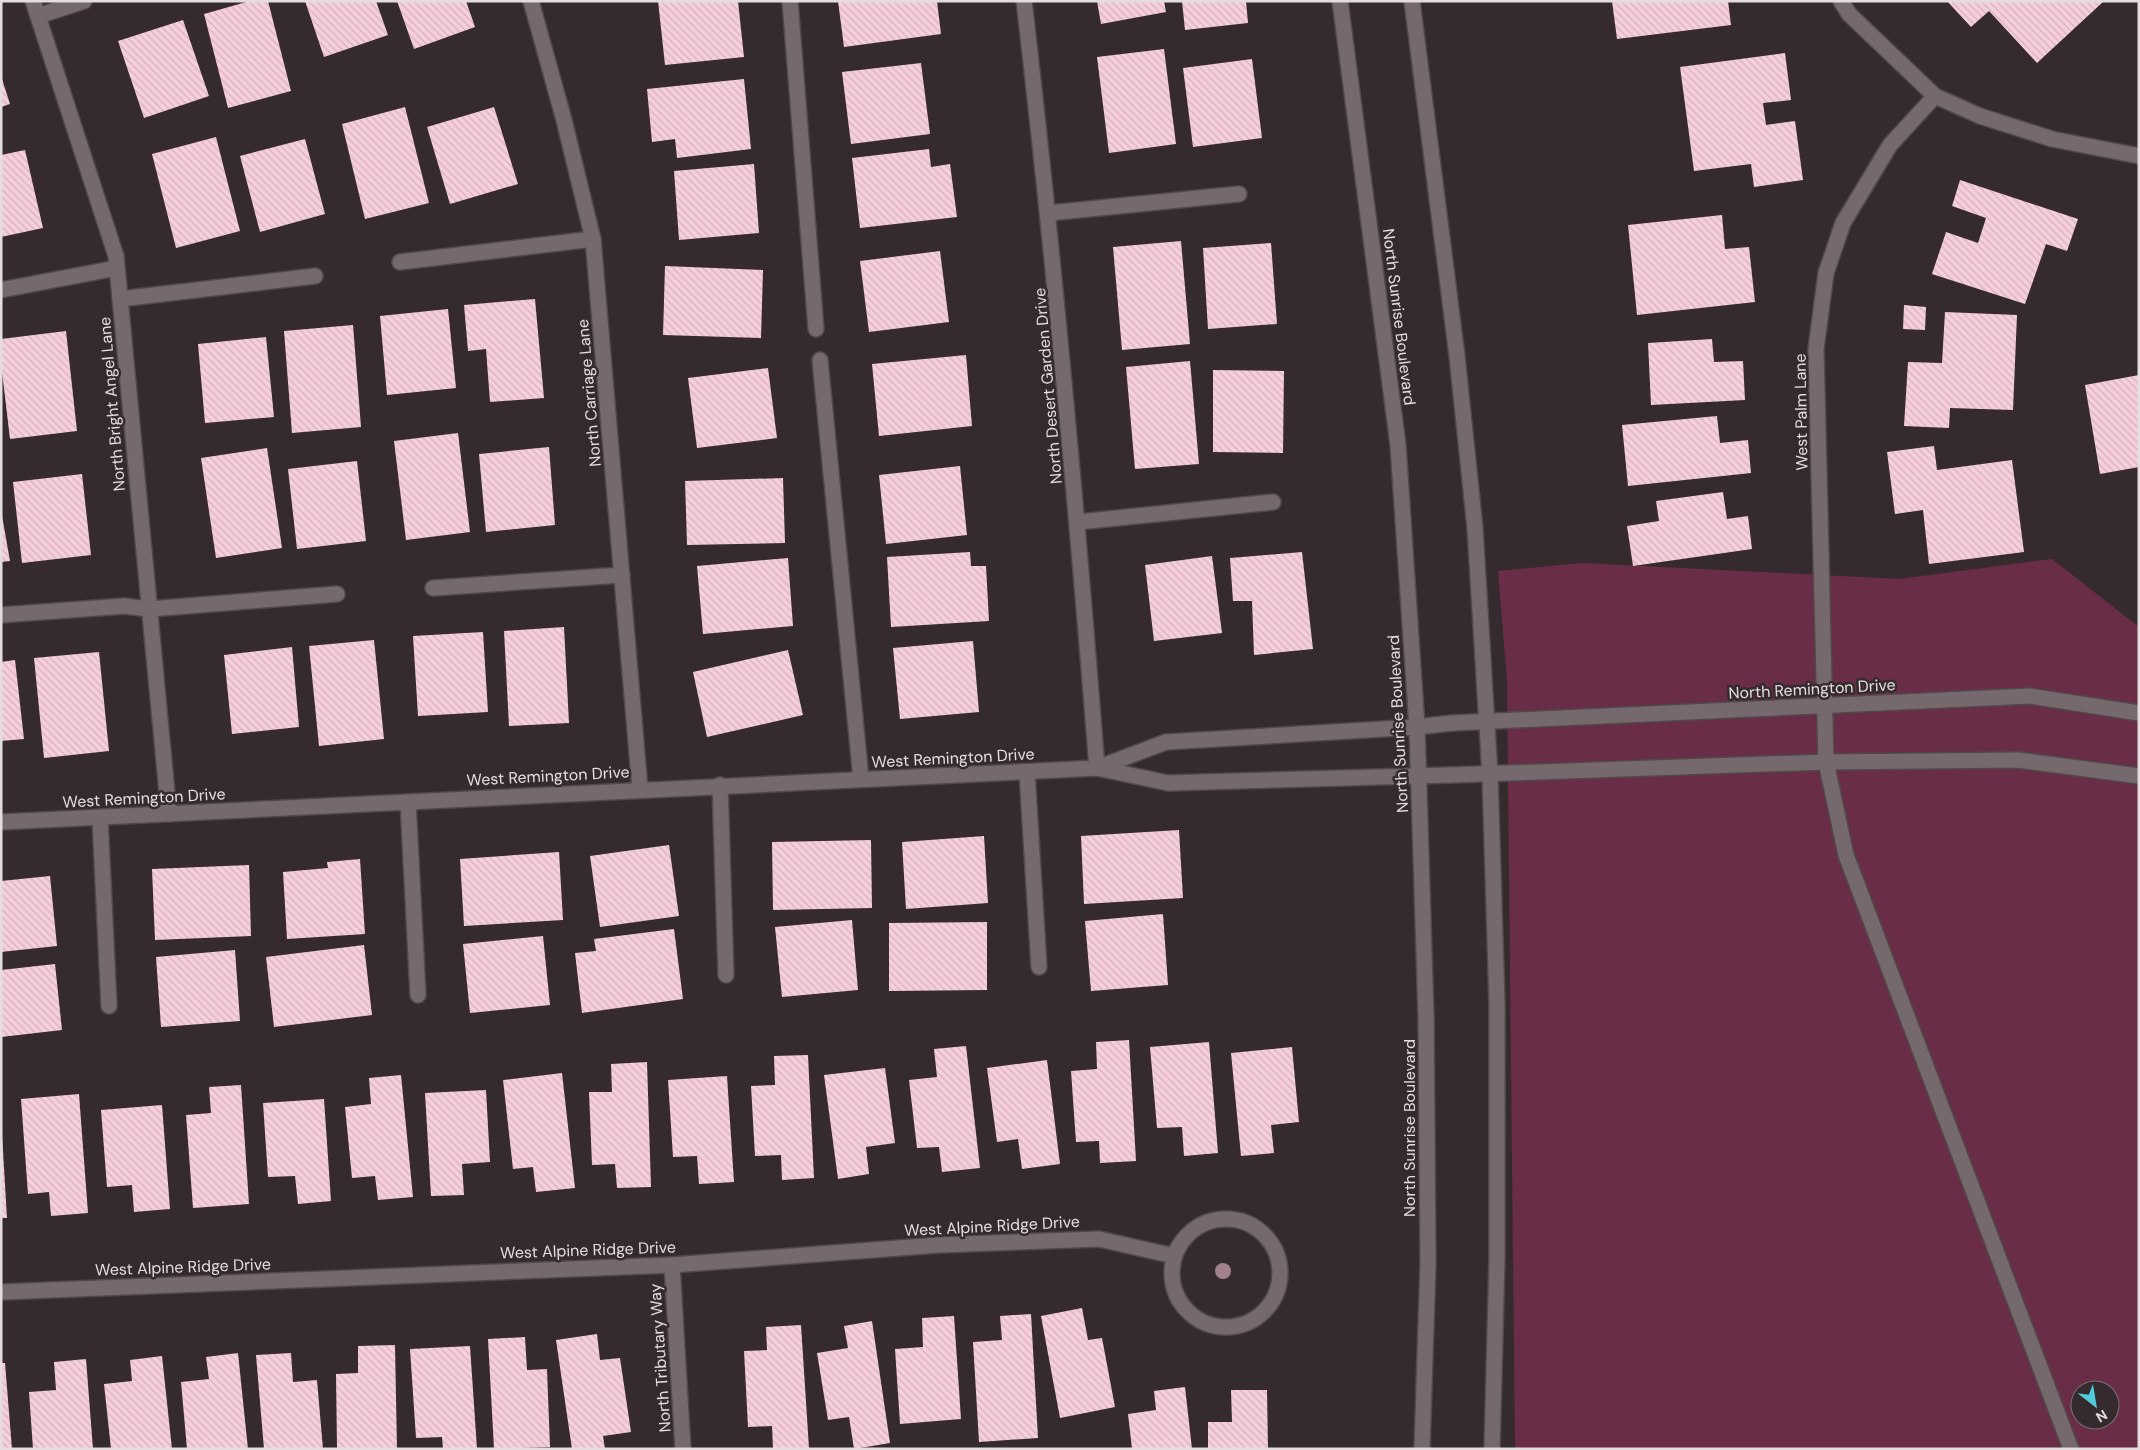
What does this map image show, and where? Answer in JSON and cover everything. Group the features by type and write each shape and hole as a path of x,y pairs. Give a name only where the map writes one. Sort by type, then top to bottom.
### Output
{"street":[{"name":"North Bright Angel Lane","path":"34,1 116,256 169,814"},
{"path":"38,16 84,1"},
{"name":"North Carriage Lane","path":"531,1 564,120 593,239 640,789"},
{"path":"790,1 816,328"},
{"name":"North Desert Garden Drive","path":"1024,1 1049,213 1078,522 1097,768"},
{"name":"North Sunrise Boulevard","path":"1340,1 1398,445 1417,727 1426,1016 1428,1223 1422,1449"},
{"path":"1412,1 1456,347 1475,528 1485,721 1490,775 1496,1004 1497,1257 1492,1449"},
{"path":"1841,1 1849,14 1935,96 1980,116 2052,139 2139,156"},
{"name":"West Palm Lane","path":"1935,96 1890,145 1842,223 1826,273 1816,349 1826,762 1846,855 2072,1449"},
{"path":"1049,213 1239,194"},
{"path":"400,262 593,239"},
{"path":"1,290 117,268"},
{"path":"120,299 315,276"},
{"path":"820,360 861,779"},
{"path":"1078,522 1273,502"},
{"path":"433,588 622,575"},
{"path":"1,615 124,606 149,609 337,594"},
{"name":"North Remington Drive","path":"1485,721 2030,696 2139,712"},
{"name":"West Remington Drive","path":"1097,768 1166,742 1417,727 1485,721"},
{"path":"1490,775 1826,762 2018,760 2139,776"},
{"name":"West Remington Drive","path":"1,822 640,789 1097,768 1168,783 1490,775"},
{"path":"1027,772 1038,967"},
{"path":"720,786 726,975"},
{"path":"408,802 418,995"},
{"path":"100,818 109,1006"},
{"path":"1228,1218 1245,1222 1260,1230 1272,1242 1279,1258 1281,1275 1277,1292 1267,1308 1253,1321 1235,1327 1216,1327 1199,1321 1184,1309 1174,1293 1171,1274 1174,1256 1182,1240 1195,1228 1210,1221 1228,1218"},
{"name":"West Alpine Ridge Drive","path":"1,1292 672,1265 939,1245 1099,1239 1174,1256"},
{"name":"North Tributary Way","path":"672,1265 683,1449"}],"shaded area":[{"path":"2052,559 2139,627 2139,1449 1515,1449 1507,680 1498,571 1583,563 1899,579"}],"building":[{"path":"250,1 268,1 291,91 228,108 204,14"},
{"path":"305,1 376,1 388,35 324,57"},
{"path":"397,1 466,1 475,27 414,49"},
{"path":"658,1 738,1 744,57 665,65"},
{"path":"838,1 937,1 941,34 844,47"},
{"path":"1097,1 1164,1 1166,12 1101,24"},
{"path":"1182,1 1246,1 1248,23 1185,30"},
{"path":"1612,1 1728,1 1731,25 1617,39"},
{"path":"1947,1 2104,1 2037,63 1989,11 1971,27"},
{"path":"183,20 209,96 144,118 118,41"},
{"path":"1164,49 1176,144 1109,153 1097,57"},
{"path":"1785,53 1791,100 1763,103 1766,125 1795,121 1803,180 1754,187 1751,164 1694,171 1680,67"},
{"path":"1252,59 1262,138 1193,147 1183,68"},
{"path":"921,63 930,134 851,144 842,72"},
{"path":"1,76 10,104 1,107"},
{"path":"744,79 751,149 677,158 675,139 652,142 647,89"},
{"path":"405,107 429,203 365,219 342,124"},
{"path":"494,107 518,184 450,204 427,127"},
{"path":"216,137 240,231 176,248 152,154"},
{"path":"305,139 325,214 260,232 240,156"},
{"path":"929,149 931,167 950,164 957,217 860,228 852,158"},
{"path":"25,150 43,228 1,237 1,155"},
{"path":"754,164 759,233 679,240 674,171"},
{"path":"1960,180 2078,219 2067,251 2046,244 2025,304 1932,274 1946,232 1978,243 1986,218 1952,206"},
{"path":"1722,215 1725,249 1749,247 1755,302 1637,315 1628,225"},
{"path":"1181,241 1190,344 1122,350 1113,247"},
{"path":"1271,243 1277,324 1208,329 1203,248"},
{"path":"940,251 949,322 869,332 860,261"},
{"path":"665,266 763,270 761,338 663,335"},
{"path":"535,299 544,398 490,402 486,349 468,351 464,305"},
{"path":"1904,305 1926,307 1925,330 1903,329"},
{"path":"448,309 456,388 387,395 380,316"},
{"path":"1945,312 2017,315 2013,410 1950,408 1949,428 1904,426 1908,362 1942,363"},
{"path":"353,325 361,427 292,433 284,331"},
{"path":"66,331 77,431 10,439 1,363 1,339"},
{"path":"266,337 274,417 205,423 198,344"},
{"path":"1712,339 1714,362 1743,361 1745,400 1651,405 1648,343"},
{"path":"966,355 972,426 879,436 872,364"},
{"path":"1190,361 1199,464 1135,469 1126,367"},
{"path":"768,368 777,438 697,448 688,378"},
{"path":"1213,370 1284,371 1283,453 1213,452"},
{"path":"2139,375 2139,467 2100,474 2085,385"},
{"path":"1717,416 1720,443 1748,440 1751,473 1628,486 1622,425"},
{"path":"458,433 470,532 406,540 394,441"},
{"path":"1934,446 1937,470 2012,460 2024,552 1929,564 1923,510 1895,514 1887,452"},
{"path":"549,447 555,525 486,532 479,454"},
{"path":"267,448 282,548 216,558 201,458"},
{"path":"357,461 366,541 297,549 288,469"},
{"path":"960,466 967,535 886,544 879,475"},
{"path":"82,474 91,555 22,563 13,482"},
{"path":"783,478 785,543 687,545 685,481"},
{"path":"1723,492 1727,519 1748,516 1752,549 1633,566 1627,526 1659,521 1656,501"},
{"path":"1,510 10,561 1,562"},
{"path":"970,552 971,566 986,566 989,621 891,627 887,557"},
{"path":"1302,552 1313,649 1254,655 1252,601 1233,601 1230,558"},
{"path":"1212,556 1222,633 1154,641 1145,565"},
{"path":"788,558 793,626 703,634 697,566"},
{"path":"564,627 569,723 509,726 504,631"},
{"path":"483,632 488,712 418,716 413,636"},
{"path":"374,640 384,739 319,746 309,646"},
{"path":"973,641 979,712 900,719 893,648"},
{"path":"292,647 299,727 232,734 224,655"},
{"path":"788,650 803,715 707,737 693,672"},
{"path":"99,652 109,751 44,758 34,658"},
{"path":"15,660 24,739 1,741 1,662"},
{"path":"1179,830 1183,898 1084,904 1081,836"},
{"path":"984,836 988,903 906,909 902,842"},
{"path":"871,840 872,908 773,910 772,842"},
{"path":"669,845 679,916 600,927 590,856"},
{"path":"559,852 563,920 464,926 460,859"},
{"path":"360,859 365,934 287,939 283,872 328,868 327,862"},
{"path":"249,865 251,936 155,940 152,869"},
{"path":"50,876 57,946 1,952 1,881"},
{"path":"1163,914 1168,985 1091,991 1085,921"},
{"path":"852,920 858,990 782,997 775,927"},
{"path":"987,922 987,990 889,991 889,923"},
{"path":"674,929 683,999 582,1013 575,953 596,951 594,939"},
{"path":"543,936 550,1005 470,1013 463,944"},
{"path":"364,945 372,1015 274,1027 266,957"},
{"path":"235,950 240,1021 161,1027 156,957"},
{"path":"55,964 62,1030 1,1037 1,970"},
{"path":"1129,1040 1136,1161 1100,1163 1099,1141 1076,1142 1071,1071 1097,1069 1096,1042"},
{"path":"1209,1042 1218,1153 1184,1156 1182,1127 1157,1128 1150,1047"},
{"path":"966,1046 980,1168 942,1172 939,1147 917,1148 909,1080 937,1077 934,1049"},
{"path":"1292,1047 1299,1122 1271,1125 1274,1153 1241,1156 1231,1053"},
{"path":"808,1055 814,1178 782,1180 781,1155 755,1156 751,1086 775,1085 774,1056"},
{"path":"1047,1060 1060,1164 1022,1169 1018,1139 997,1142 987,1068"},
{"path":"647,1062 651,1187 617,1188 615,1164 592,1165 589,1092 612,1092 611,1064"},
{"path":"885,1068 895,1143 866,1147 869,1174 838,1179 824,1075"},
{"path":"562,1073 575,1188 536,1192 533,1167 513,1169 503,1080"},
{"path":"401,1075 413,1197 378,1200 375,1176 352,1178 345,1107 371,1104 369,1078"},
{"path":"727,1076 734,1182 699,1184 697,1156 673,1157 668,1080"},
{"path":"241,1085 249,1204 193,1208 186,1115 211,1113 209,1087"},
{"path":"486,1090 490,1162 462,1164 464,1195 431,1196 425,1093"},
{"path":"79,1094 88,1213 51,1216 49,1192 28,1194 21,1099"},
{"path":"324,1099 331,1201 298,1204 295,1176 268,1177 263,1103"},
{"path":"162,1105 170,1209 134,1212 132,1185 107,1187 101,1110"},
{"path":"1,1118 7,1218 1,1218"},
{"path":"1082,1308 1088,1340 1102,1338 1115,1407 1060,1418 1041,1316"},
{"path":"1031,1314 1038,1438 979,1442 973,1342 1002,1340 1000,1316"},
{"path":"954,1316 961,1419 900,1424 895,1349 923,1347 922,1318"},
{"path":"872,1321 890,1443 854,1449 849,1417 828,1420 817,1353 848,1348 844,1326"},
{"path":"801,1325 809,1448 773,1449 772,1426 748,1427 744,1351 767,1350 766,1327"},
{"path":"597,1334 600,1360 620,1358 631,1432 603,1436 605,1449 572,1449 556,1340"},
{"path":"525,1337 527,1370 547,1369 550,1447 494,1449 488,1339"},
{"path":"395,1345 397,1449 337,1449 336,1374 358,1373 358,1346"},
{"path":"470,1346 477,1449 443,1449 442,1437 416,1438 410,1349"},
{"path":"238,1353 248,1449 187,1449 181,1382 209,1379 206,1357"},
{"path":"291,1353 293,1382 317,1380 323,1449 264,1449 256,1355"},
{"path":"162,1356 172,1449 111,1449 104,1384 132,1381 130,1360"},
{"path":"86,1359 93,1449 33,1449 29,1392 56,1390 54,1362"},
{"path":"1,1363 5,1363 12,1449 1,1449"},
{"path":"1185,1387 1192,1449 1132,1449 1128,1414 1156,1410 1154,1391"},
{"path":"1231,1390 1267,1390 1268,1449 1208,1449 1208,1422 1232,1422"}]}
